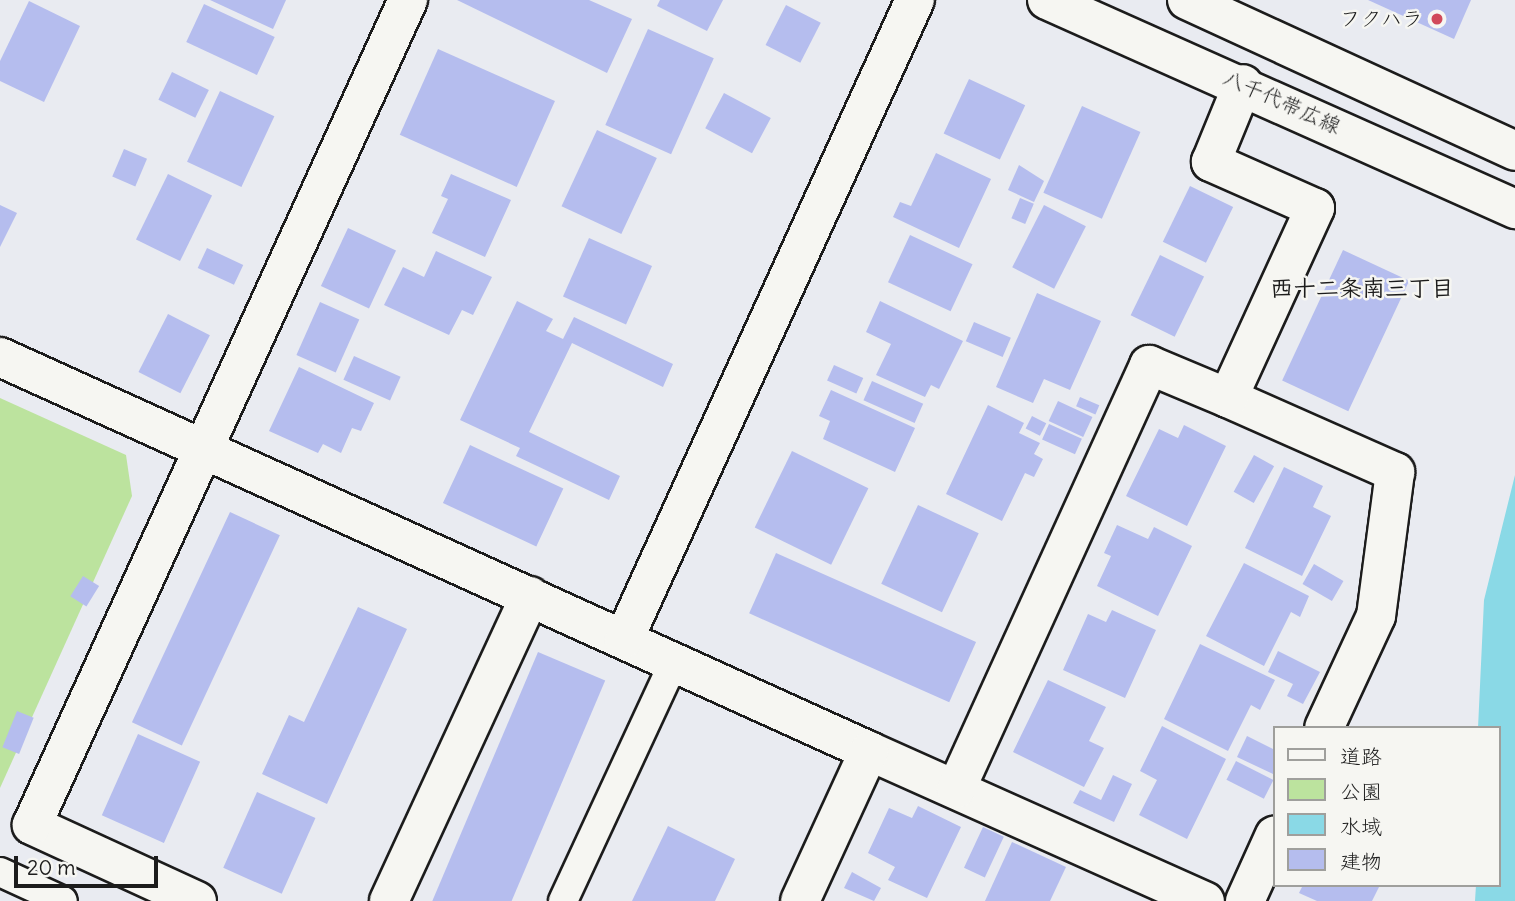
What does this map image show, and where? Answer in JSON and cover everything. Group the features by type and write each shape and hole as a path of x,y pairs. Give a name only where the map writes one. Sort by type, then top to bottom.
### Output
{"street":[{"path":"186,899 32,825 408,0"},
{"path":"624,639 915,0"},
{"name":"八千代帯広線","path":"1047,0 1243,84 1515,209"},
{"path":"1187,0 1515,151"},
{"path":"1228,398 1315,208 1211,162 1243,84"},
{"path":"0,356 956,789 1151,890 1205,901"},
{"path":"956,789 1149,365 1395,472 1376,616 1325,726"},
{"path":"389,901 530,596"},
{"path":"800,901 869,751"},
{"path":"1245,901 1274,837"}],"lane":[{"path":"563,901 674,662"},
{"path":"0,872 63,901"}],"green space":[{"path":"0,398 126,455 132,496 0,788"}],"water":[{"path":"1515,475 1515,901 1475,901 1476,887 1501,887 1501,726 1478,726 1484,600"}],"building":[{"path":"210,0 286,0 273,29"},
{"path":"457,0 589,0 632,19 607,73"},
{"path":"660,0 723,0 707,31 657,6"},
{"name":"フクハラ","path":"1368,0 1471,0 1454,39"},
{"path":"29,1 80,26 44,102 0,81 0,61"},
{"path":"204,4 275,37 257,75 186,42"},
{"path":"786,5 821,23 800,63 766,45"},
{"path":"648,29 714,58 671,154 605,125"},
{"path":"438,49 555,101 517,187 400,135"},
{"path":"172,72 209,90 195,118 158,100"},
{"path":"969,79 1025,105 1000,160 944,133"},
{"path":"220,91 274,116 241,187 187,162"},
{"path":"724,93 771,118 752,153 705,128"},
{"path":"1082,106 1140,132 1102,219 1043,193"},
{"path":"597,130 657,158 621,234 562,206"},
{"path":"124,149 147,159 135,186 112,177"},
{"path":"936,153 991,179 959,248 893,217 900,202 911,206"},
{"path":"1019,165 1044,181 1034,202 1008,190"},
{"path":"168,174 212,195 180,261 136,240"},
{"path":"451,174 511,200 485,257 432,233 448,199 441,196"},
{"path":"1190,186 1233,207 1206,263 1163,242"},
{"path":"1020,198 1034,204 1025,224 1011,218"},
{"path":"0,205 17,213 0,247"},
{"path":"1044,205 1086,226 1054,289 1012,267"},
{"path":"348,228 396,250 369,308 321,286"},
{"path":"910,235 973,264 951,311 888,282"},
{"path":"589,238 652,266 626,325 563,296"},
{"path":"207,248 243,265 234,285 198,268"},
{"path":"1343,250 1409,281 1348,411 1282,381"},
{"path":"436,251 492,277 473,315 462,310 449,335 384,305 403,267 424,277"},
{"path":"1160,255 1204,276 1175,337 1131,315"},
{"path":"1037,293 1101,321 1070,390 1044,379 1033,403 996,387"},
{"path":"517,301 553,319 546,331 563,339 574,317 673,364 663,387 572,343 529,432 620,476 609,500 516,456 520,448 460,420"},
{"path":"880,301 963,341 939,389 931,385 925,397 876,375 891,344 866,332"},
{"path":"320,302 359,319 336,372 296,355"},
{"path":"168,314 210,335 180,393 138,372"},
{"path":"974,322 1011,338 1003,357 966,341"},
{"path":"354,356 401,377 390,400 343,380"},
{"path":"834,365 863,378 856,394 827,381"},
{"path":"299,367 374,403 361,431 352,428 341,453 323,444 318,453 269,431"},
{"path":"872,381 923,404 915,423 863,400"},
{"path":"831,390 915,428 895,472 823,439 830,421 819,416"},
{"path":"1080,397 1099,405 1095,414 1076,406"},
{"path":"1058,401 1092,417 1083,437 1049,421"},
{"path":"988,405 1024,423 1019,433 1040,443 1034,454 1043,459 1034,477 1025,473 1002,521 946,494"},
{"path":"1032,416 1046,423 1040,436 1026,428"},
{"path":"1049,424 1082,439 1075,454 1042,440"},
{"path":"1184,425 1226,446 1187,526 1126,496 1159,429 1178,438"},
{"path":"470,445 563,489 536,547 443,503"},
{"path":"792,451 868,488 831,565 755,527"},
{"path":"1254,455 1274,466 1254,503 1234,492"},
{"path":"1284,467 1323,486 1313,507 1331,516 1302,576 1245,548"},
{"path":"918,505 979,533 942,612 881,584"},
{"path":"230,512 280,535 182,746 132,722"},
{"path":"1117,525 1148,539 1154,527 1192,546 1158,616 1097,586 1111,556 1104,553"},
{"path":"776,553 976,642 949,702 749,613"},
{"path":"1244,563 1309,596 1300,617 1291,612 1264,666 1206,636"},
{"path":"1314,564 1343,581 1332,601 1302,584"},
{"path":"83,576 99,586 86,606 70,596"},
{"path":"358,607 407,629 327,804 262,774 289,715 304,722"},
{"path":"1112,610 1156,630 1125,698 1063,670 1088,614 1106,622"},
{"path":"1200,644 1275,680 1260,710 1251,705 1228,751 1164,719"},
{"path":"1278,651 1320,672 1303,704 1287,696 1293,684 1268,672"},
{"path":"538,652 605,681 512,901 432,901"},
{"path":"1048,680 1106,707 1089,741 1104,748 1084,787 1013,752"},
{"path":"17,711 34,718 19,754 2,747"},
{"path":"1162,726 1226,759 1187,839 1139,815 1157,780 1140,771"},
{"path":"138,734 200,762 164,843 102,815"},
{"path":"1247,736 1274,750 1273,774 1237,757"},
{"path":"1236,761 1273,780 1264,799 1226,780"},
{"path":"1113,775 1132,784 1114,822 1073,803 1080,790 1101,800"},
{"path":"257,792 315,818 282,894 223,868"},
{"path":"918,806 961,827 927,898 888,880 895,867 868,853 889,808 912,818"},
{"path":"668,826 735,859 715,901 632,901"},
{"path":"983,827 1004,837 985,878 964,868"},
{"path":"1012,842 1066,867 1050,901 985,901"},
{"path":"852,872 881,888 874,901 844,888"},
{"path":"1302,887 1379,887 1372,901 1317,901 1299,893"}],"place":[{"name":"フクハラ","path":"1437,19"}],"district":[{"name":"西十二条南三丁目","path":"1362,288"}]}
